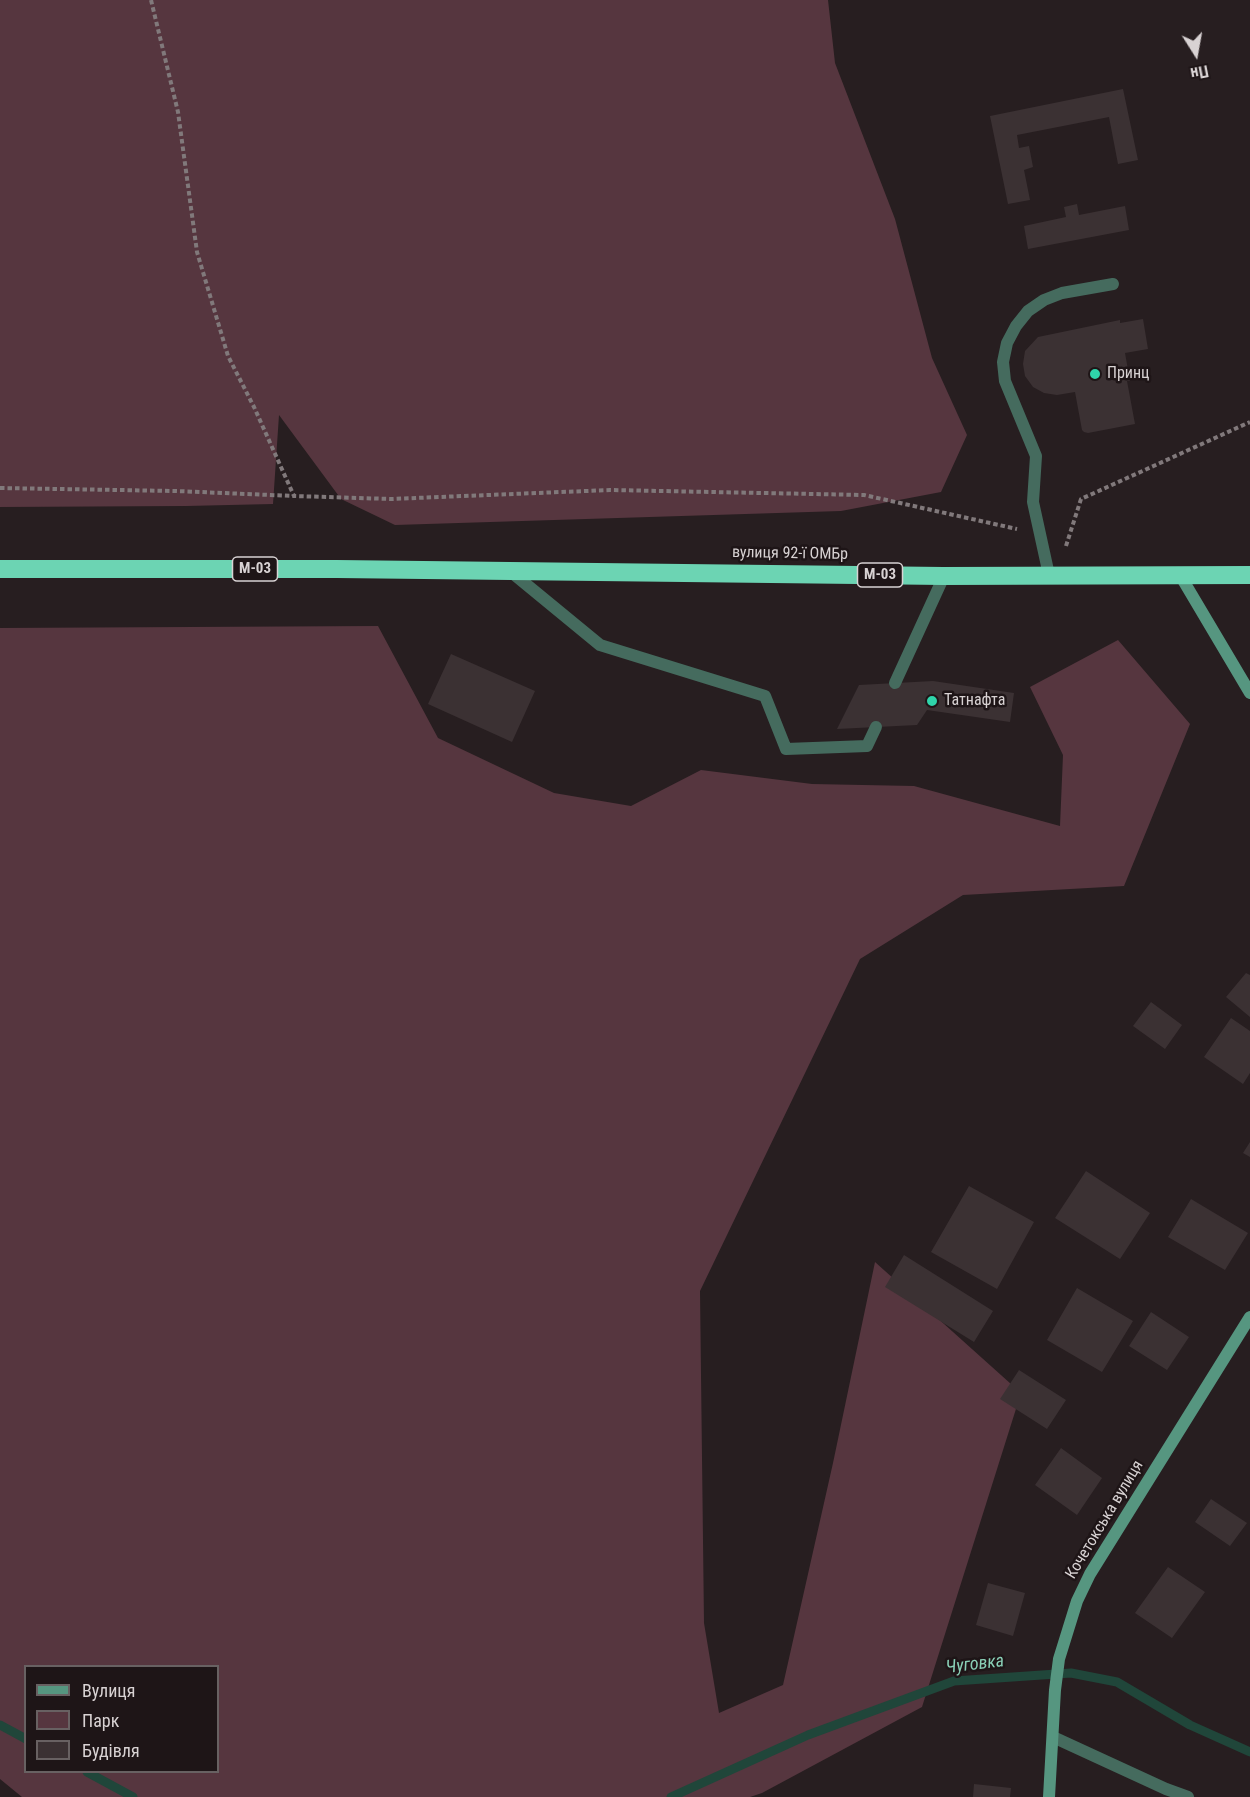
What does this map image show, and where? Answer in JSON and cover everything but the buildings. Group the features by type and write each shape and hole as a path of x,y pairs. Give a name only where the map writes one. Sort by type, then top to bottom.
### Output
{"highway":[{"name":"М-03","path":"0,569 510,571"},
{"name":"вулиця 92-ї ОМБр","path":"510,571 944,576 1250,575"}],"main road":[{"path":"1180,575 1250,693"},
{"name":"Кочетокська вулиця","path":"1049,1797 1059,1659 1077,1601 1090,1574 1250,1317"}],"street":[{"path":"1053,575 1039,534 1033,502 1036,456 1005,381 1004,362 1007,343 1016,326 1028,311 1044,300 1062,293 1113,284"},
{"path":"510,571 600,645 765,696 786,748 867,746 876,727"},
{"path":"896,683 944,576"},
{"path":"1053,1737 1188,1797"}],"path":[{"path":"151,0 178,112 197,252 228,356 294,496"},
{"path":"1053,575 1081,499 1250,422"},
{"path":"0,488 176,491 391,499 610,490 864,495 1039,534"}],"green space":[{"path":"0,0 828,0 835,63 895,219 932,358 967,435 941,492 841,511 395,525 341,499 279,415 273,504 0,507"},
{"path":"378,626 438,738 554,793 631,806 701,770 812,784 914,786 1060,826 1063,755 1030,687 1118,640 1190,724 1124,886 963,895 860,959 700,1291 704,1623 719,1713 783,1685 875,1262 1021,1393 922,1707 762,1793 750,1797 22,1797 0,1779 0,628"}],"waterway":[{"name":"Чуговка","path":"671,1797 808,1735 954,1681 1071,1673 1117,1682 1190,1725 1250,1752"},
{"name":"Чуговка","path":"0,1725 24,1738"},
{"name":"Чуговка","path":"89,1773 133,1797"}],"place":[{"name":"Принц","path":"1095,374"},
{"name":"Татнафта","path":"932,701"}]}
